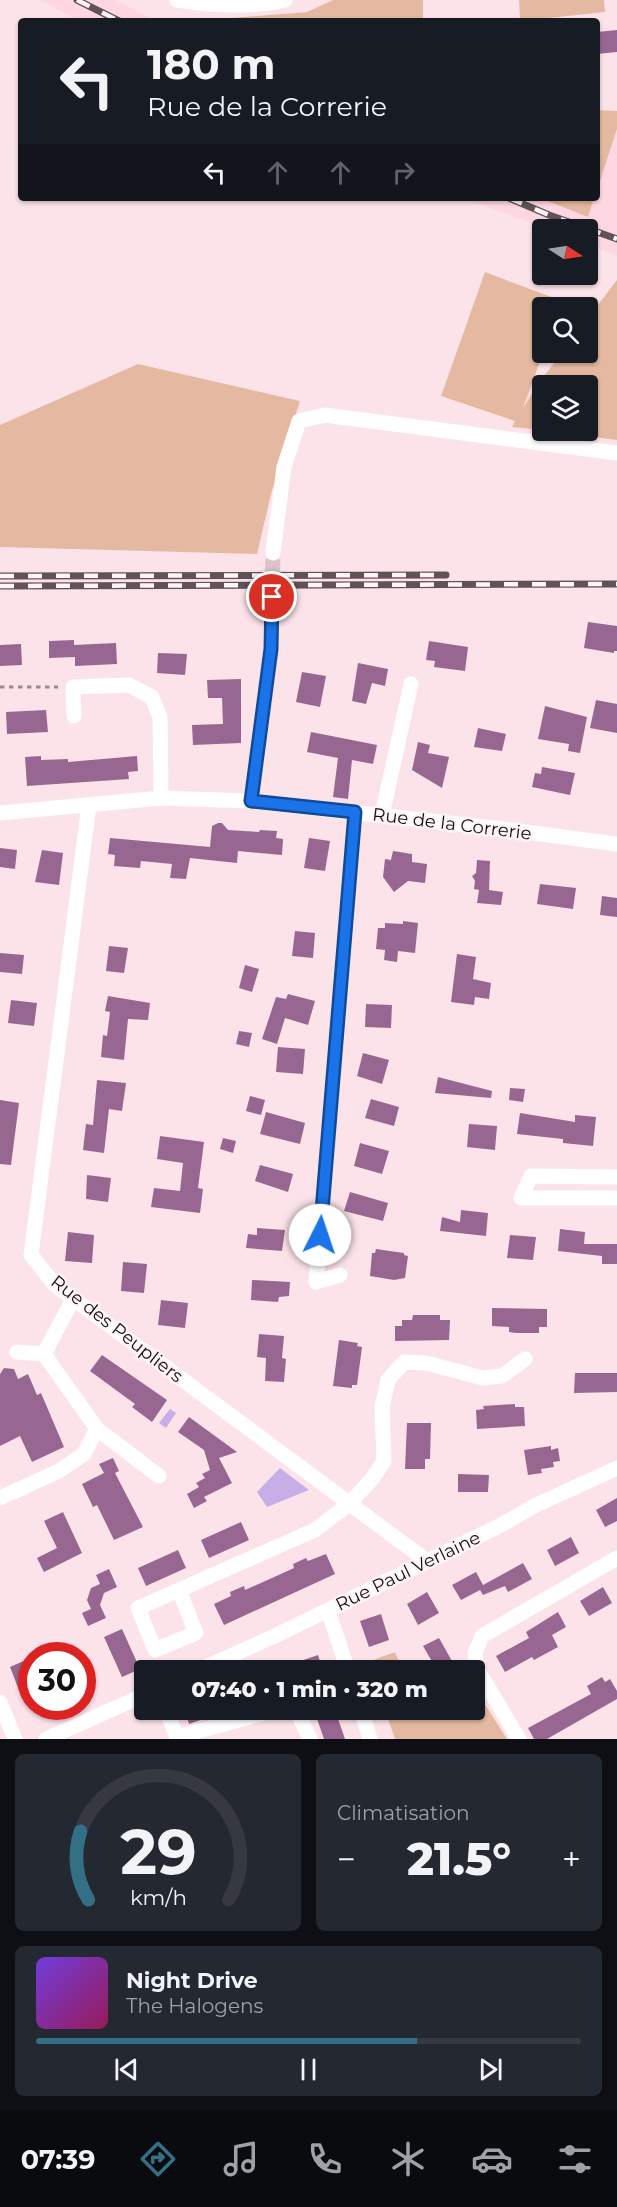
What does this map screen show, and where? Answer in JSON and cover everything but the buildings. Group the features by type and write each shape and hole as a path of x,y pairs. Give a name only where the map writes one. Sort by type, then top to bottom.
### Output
{"street":[{"path":"177,0 213,4 272,3 285,0"},
{"path":"273,554 284,467 299,421 325,414 617,453"},
{"path":"251,801 271,649 272,597"},
{"path":"382,815 411,684"},
{"path":"74,716 73,687 129,685 152,697 160,717 161,798"},
{"name":"Rue de la Correrie","path":"0,813 161,798 251,801 617,844"},
{"name":"Rue des Peupliers","path":"89,805 31,1255 55,1285 427,1561"},
{"path":"339,1275 316,1282 355,812"},
{"path":"617,1177 531,1176 521,1198 617,1198"},
{"path":"44,1354 74,1299"},
{"path":"18,1352 44,1354"},
{"path":"44,1354 97,1429 159,1476"},
{"path":"179,1590 315,1530 349,1504 372,1479 384,1461 382,1407 387,1380 404,1362 426,1363 483,1378 502,1376 525,1359"},
{"path":"0,1498 59,1472 84,1454 97,1429"},
{"name":"Rue Paul Verlaine","path":"221,1660 328,1610 534,1506 617,1468"},
{"path":"519,1739 476,1667 475,1653 482,1635 617,1558"},
{"path":"328,1610 344,1660"},
{"path":"46,1739 134,1699"},
{"path":"0,1702 15,1739"},
{"path":"170,1720 178,1738 240,1720"},
{"path":"301,1720 310,1739"},
{"path":"364,1720 370,1739"}],"path":[{"path":"0,687 73,687"}],"shaded area":[{"path":"40,0 116,0 150,18 73,18"},
{"path":"333,0 423,0 423,18 232,18 307,12"},
{"path":"519,0 604,0 605,12 548,18 520,18"},
{"path":"600,110 617,111 617,129 600,181"},
{"path":"617,129 617,256 598,249 598,219 532,219 532,223 472,201 548,201 588,216 593,201 600,201 600,181"},
{"path":"548,201 593,201 588,217"},
{"path":"485,272 551,297 532,297 532,363 539,363 535,375 532,375 532,383 523,408 532,394 532,429 512,427 515,421 441,396"},
{"path":"617,280 617,440 598,437 598,375 545,375 554,363 598,363 598,305"},
{"path":"138,364 300,401 271,494 257,554 0,547 0,425"},
{"path":"170,1409 176,1413 166,1428 159,1423"},
{"path":"280,1468 309,1490 267,1507 257,1492"},
{"path":"395,1652 398,1660 373,1660"},
{"path":"485,1704 507,1739 395,1739 388,1720 485,1720"}],"tunnel":[{"path":"272,597 273,553"}],"railway":[{"path":"77,0 113,18"},
{"path":"516,201 617,239"},
{"path":"0,576 446,575"},
{"path":"0,586 617,584"}],"route":[{"path":"272,597 271,649 251,801 355,812 320,1235"}]}
